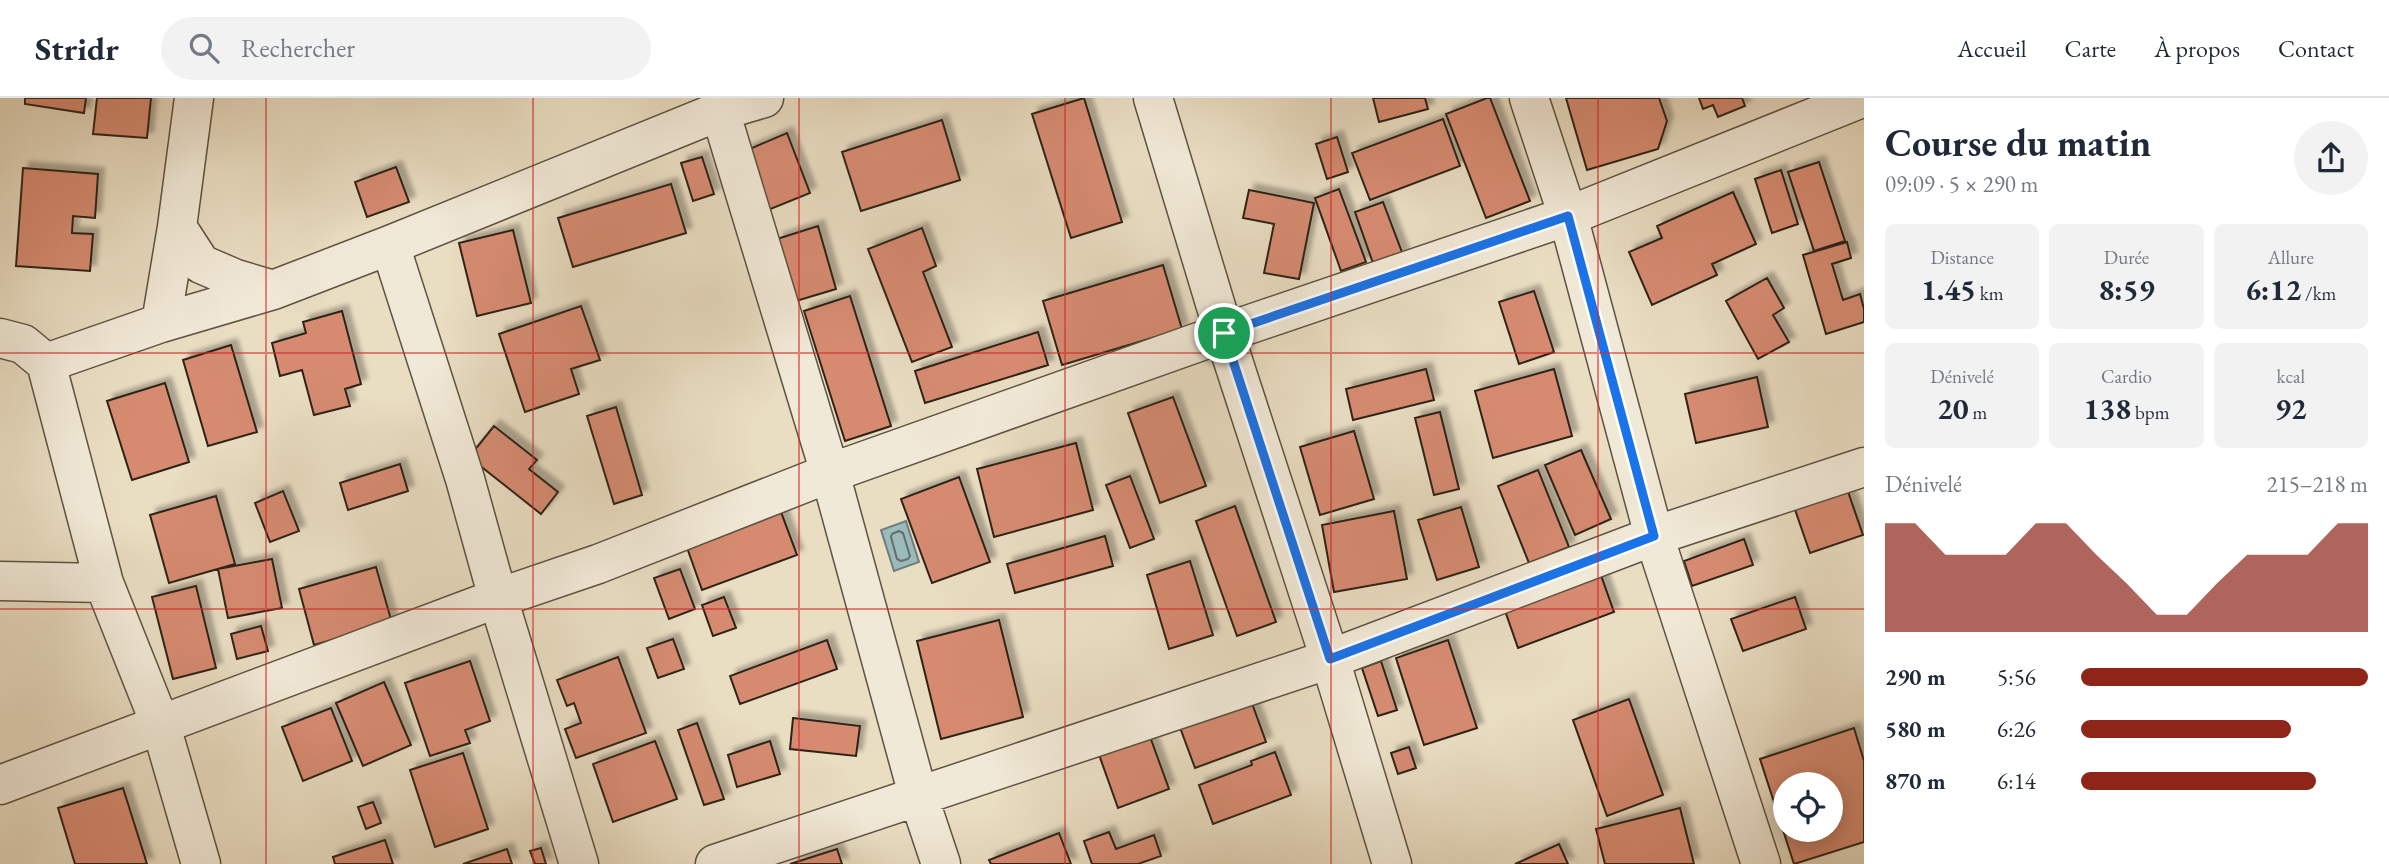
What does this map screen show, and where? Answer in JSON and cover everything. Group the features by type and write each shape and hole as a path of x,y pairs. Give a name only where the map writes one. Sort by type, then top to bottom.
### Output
{"street":[{"path":"161,323 194,98"},
{"path":"46,363 161,323 273,290 720,111 764,98"},
{"path":"1153,98 1224,333 1330,659 1392,864"},
{"path":"1529,98 1568,216 1654,536 1761,864"},
{"path":"0,785 498,598 598,564 830,473 1224,333 1568,216 1862,98"},
{"path":"720,111 830,473 918,795 941,864"},
{"path":"177,227 201,264 236,279 273,290"},
{"path":"390,245 465,479 498,598 579,864"},
{"path":"0,338 23,344 46,363 104,583 161,726 201,864"},
{"path":"715,864 1330,659 1654,536 1864,467"},
{"path":"0,581 104,583"}],"water":[{"path":"906,521 919,562 894,571 881,530"}],"building":[{"path":"25,98 86,98 84,113 25,104"},
{"path":"97,98 151,98 147,138 93,134"},
{"path":"1084,98 1122,222 1071,238 1032,114"},
{"path":"1373,98 1425,98 1428,109 1379,122"},
{"path":"1490,98 1530,201 1486,218 1446,114"},
{"path":"1566,98 1659,98 1667,121 1658,149 1587,170"},
{"path":"1699,98 1742,98 1745,106 1718,117 1713,105 1703,109"},
{"path":"1443,119 1460,166 1370,200 1352,153"},
{"path":"942,120 960,180 861,211 842,152"},
{"path":"787,133 810,193 768,210 745,151"},
{"path":"1337,137 1348,172 1327,179 1316,144"},
{"path":"702,157 714,194 693,201 681,163"},
{"path":"1819,162 1845,241 1814,251 1788,172"},
{"path":"396,167 409,202 367,217 355,182"},
{"path":"23,168 98,174 95,218 73,216 72,233 93,234 90,271 16,266"},
{"path":"1781,170 1798,224 1772,233 1755,179"},
{"path":"671,184 686,233 573,267 558,218"},
{"path":"1339,189 1366,262 1341,271 1315,198"},
{"path":"1249,190 1314,203 1299,279 1264,273 1274,224 1243,218"},
{"path":"1733,192 1756,244 1712,264 1717,275 1652,305 1629,252 1662,238 1657,226"},
{"path":"1383,202 1403,255 1374,266 1355,212"},
{"path":"818,226 836,289 796,301 777,239"},
{"path":"922,228 936,266 923,272 952,347 912,362 868,249"},
{"path":"513,230 531,303 477,316 459,243"},
{"path":"1847,242 1851,258 1832,264 1843,300 1860,294 1864,322 1826,334 1803,255"},
{"path":"1163,265 1182,329 1062,365 1043,301"},
{"path":"1767,278 1784,308 1773,315 1789,342 1758,359 1726,301"},
{"path":"1534,291 1554,352 1519,364 1499,302"},
{"path":"850,296 891,426 845,441 804,311"},
{"path":"581,306 600,360 571,369 579,394 525,412 499,334"},
{"path":"342,311 361,384 345,389 350,406 314,415 302,370 280,376 272,343 306,333 303,322"},
{"path":"1038,332 1048,365 925,403 915,371"},
{"path":"231,345 257,432 208,446 183,360"},
{"path":"1426,369 1434,400 1353,420 1346,389"},
{"path":"1554,369 1572,436 1493,458 1475,391"},
{"path":"1757,377 1768,427 1696,443 1685,394"},
{"path":"165,383 189,462 132,480 107,401"},
{"path":"1173,397 1206,486 1160,503 1128,413"},
{"path":"616,407 642,495 614,504 587,416"},
{"path":"1440,412 1459,489 1434,495 1415,418"},
{"path":"494,426 537,460 529,469 558,492 541,514 469,457"},
{"path":"1354,431 1374,499 1320,515 1300,447"},
{"path":"1076,443 1093,510 994,537 977,469"},
{"path":"1581,450 1611,519 1575,535 1545,465"},
{"path":"400,464 408,491 348,510 340,483"},
{"path":"1538,470 1569,547 1529,563 1498,486"},
{"path":"1130,476 1154,539 1130,548 1106,485"},
{"path":"959,477 990,562 932,583 901,499"},
{"path":"1844,480 1863,535 1810,553 1791,498"},
{"path":"283,491 299,531 270,542 255,503"},
{"path":"216,496 235,564 169,583 150,515"},
{"path":"778,504 797,555 702,590 684,539"},
{"path":"1235,506 1276,622 1237,636 1196,521"},
{"path":"1461,507 1479,567 1437,580 1418,520"},
{"path":"1394,511 1407,579 1334,592 1322,525"},
{"path":"1105,536 1113,566 1015,593 1007,564"},
{"path":"1744,539 1753,565 1692,586 1684,561"},
{"path":"272,559 282,608 228,618 218,569"},
{"path":"1190,561 1213,635 1169,649 1147,575"},
{"path":"376,567 392,623 314,645 299,589"},
{"path":"1598,567 1614,612 1518,648 1502,602"},
{"path":"680,569 695,609 669,619 654,578"},
{"path":"196,586 216,668 173,679 152,597"},
{"path":"724,597 736,628 713,636 702,605"},
{"path":"1795,597 1806,629 1743,651 1731,619"},
{"path":"999,620 1023,717 941,739 917,641"},
{"path":"261,626 268,651 237,659 231,634"},
{"path":"673,639 684,669 658,678 647,648"},
{"path":"827,640 837,669 740,704 730,676"},
{"path":"1448,640 1477,728 1424,745 1396,658"},
{"path":"618,657 646,733 576,758 565,729 581,723 574,703 567,706 557,680"},
{"path":"470,661 490,721 465,730 470,743 430,756 405,683"},
{"path":"1381,661 1397,710 1378,716 1362,668"},
{"path":"384,682 411,745 363,766 336,703"},
{"path":"1249,695 1266,742 1195,768 1178,722"},
{"path":"1629,699 1663,795 1607,816 1573,720"},
{"path":"331,708 352,761 303,781 282,727"},
{"path":"793,718 860,726 856,756 790,749"},
{"path":"697,723 724,799 704,805 678,730"},
{"path":"1854,728 1864,761 1864,842 1794,864 1787,842 1843,842 1843,772 1773,772 1773,799 1760,759"},
{"path":"1148,731 1169,789 1118,808 1097,749"},
{"path":"655,741 677,799 613,822 593,764"},
{"path":"770,741 780,774 737,787 728,755"},
{"path":"1409,747 1416,768 1398,774 1391,753"},
{"path":"1275,752 1291,795 1213,824 1199,785 1252,765 1251,761"},
{"path":"463,753 488,829 435,847 410,770"},
{"path":"123,788 147,864 75,864 58,808"},
{"path":"373,802 381,823 366,829 358,807"},
{"path":"1680,808 1694,864 1605,864 1596,829"},
{"path":"1109,832 1116,849 1154,835 1161,856 1138,864 1092,864 1084,841"},
{"path":"1059,833 1071,864 991,864 989,860"},
{"path":"385,840 393,864 335,864 333,857"},
{"path":"1559,844 1568,864 1515,864"},
{"path":"541,848 546,864 535,864 530,851"},
{"path":"507,849 512,864 463,864"},
{"path":"837,849 842,864 790,864"}],"route":[{"path":"1568,216 1654,536 1330,659 1224,333 1568,216"}]}
